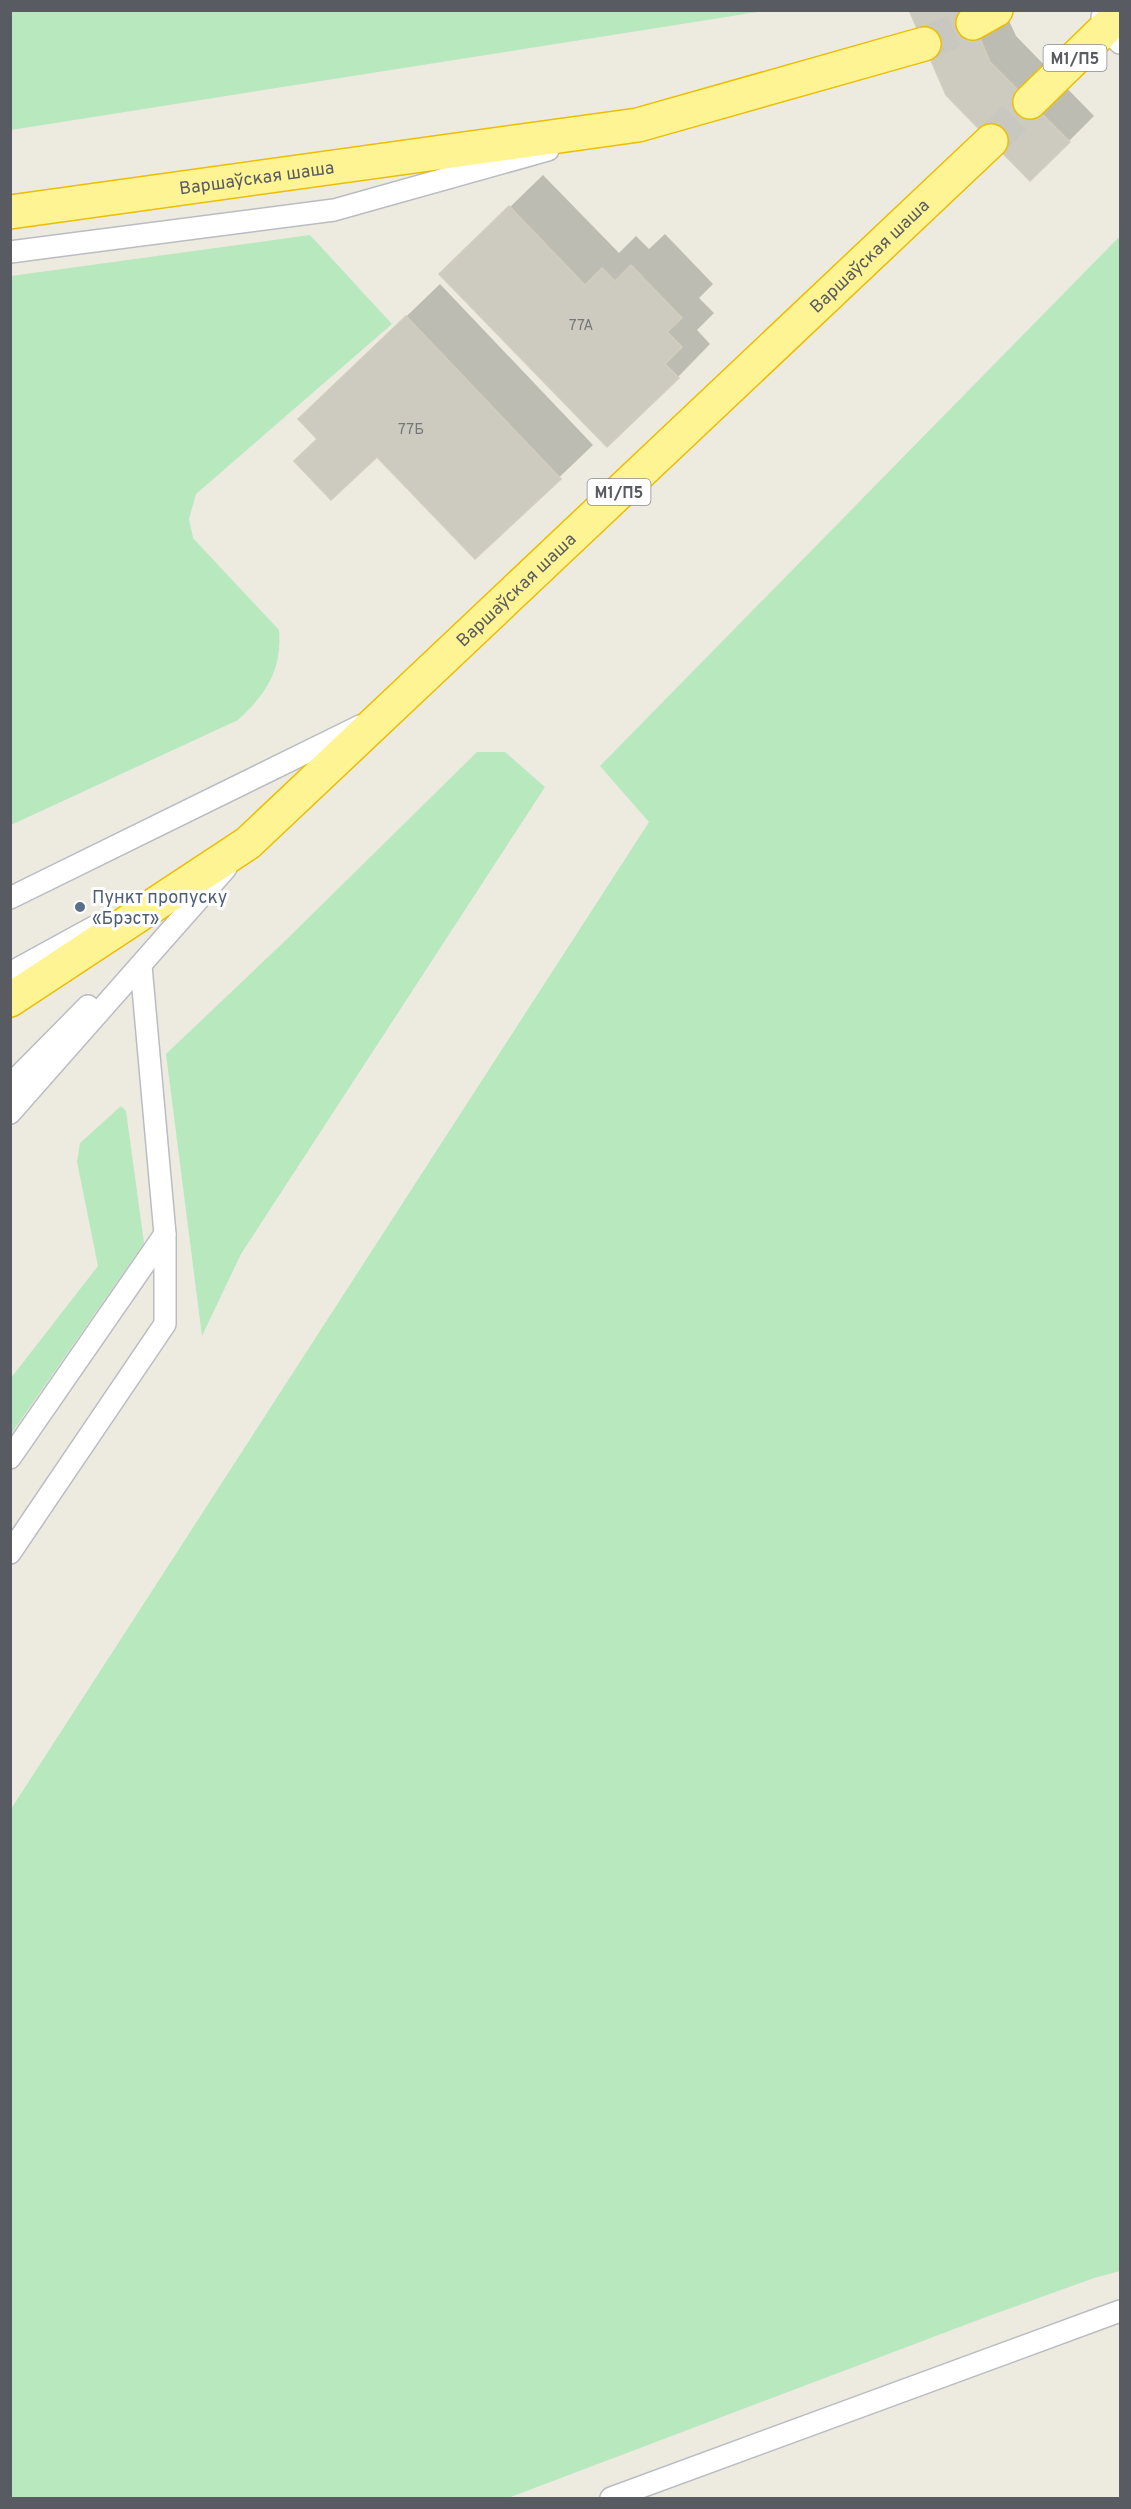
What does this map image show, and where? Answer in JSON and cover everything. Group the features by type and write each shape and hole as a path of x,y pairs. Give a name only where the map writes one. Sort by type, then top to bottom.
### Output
{"highway":[{"name":"М1/П5","path":"1030,102 1112,24"},
{"name":"Варшаўская шаша","path":"10,212 638,125 924,44"},
{"name":"Варшаўская шаша","path":"10,1000 248,843 991,141"}],"lane":[{"path":"10,252 334,210 638,125"},
{"path":"10,898 382,715"},
{"path":"10,1113 248,843"},
{"path":"10,973 248,843"},
{"path":"10,1085 248,843"},
{"path":"10,1553 165,1324 165,1234 141,966"},
{"path":"10,1458 165,1234"},
{"path":"611,2499 1120,2311"}],"green space":[{"path":"11,10 764,10 764,11 11,130"},
{"path":"310,235 392,324 196,494 189,519 193,538 279,630 278,658 270,681 257,701 238,720 11,825 11,276"},
{"path":"1120,236 1120,2271 1094,2278 986,2317 508,2498 11,2498 11,1809 649,822 600,766"},
{"path":"477,752 505,752 545,787 241,1254 202,1336 166,1054"},
{"path":"121,1106 126,1111 144,1243 11,1434 11,1378 98,1266 77,1162 80,1143"}],"building":[{"path":"909,10 968,10 990,62 1070,142 1030,181 946,95"},
{"path":"509,206 585,285 602,268 615,281 631,265 682,318 667,332 682,347 665,364 679,378 607,447 439,274"},
{"path":"406,316 561,479 475,559 377,457 331,500 294,461 317,439 298,419"}],"tunnel":[{"path":"924,44 973,23"},
{"path":"991,141 1030,102"}],"place":[{"name":"Пункт пропуску «Брэст»","path":"80,907"}]}
